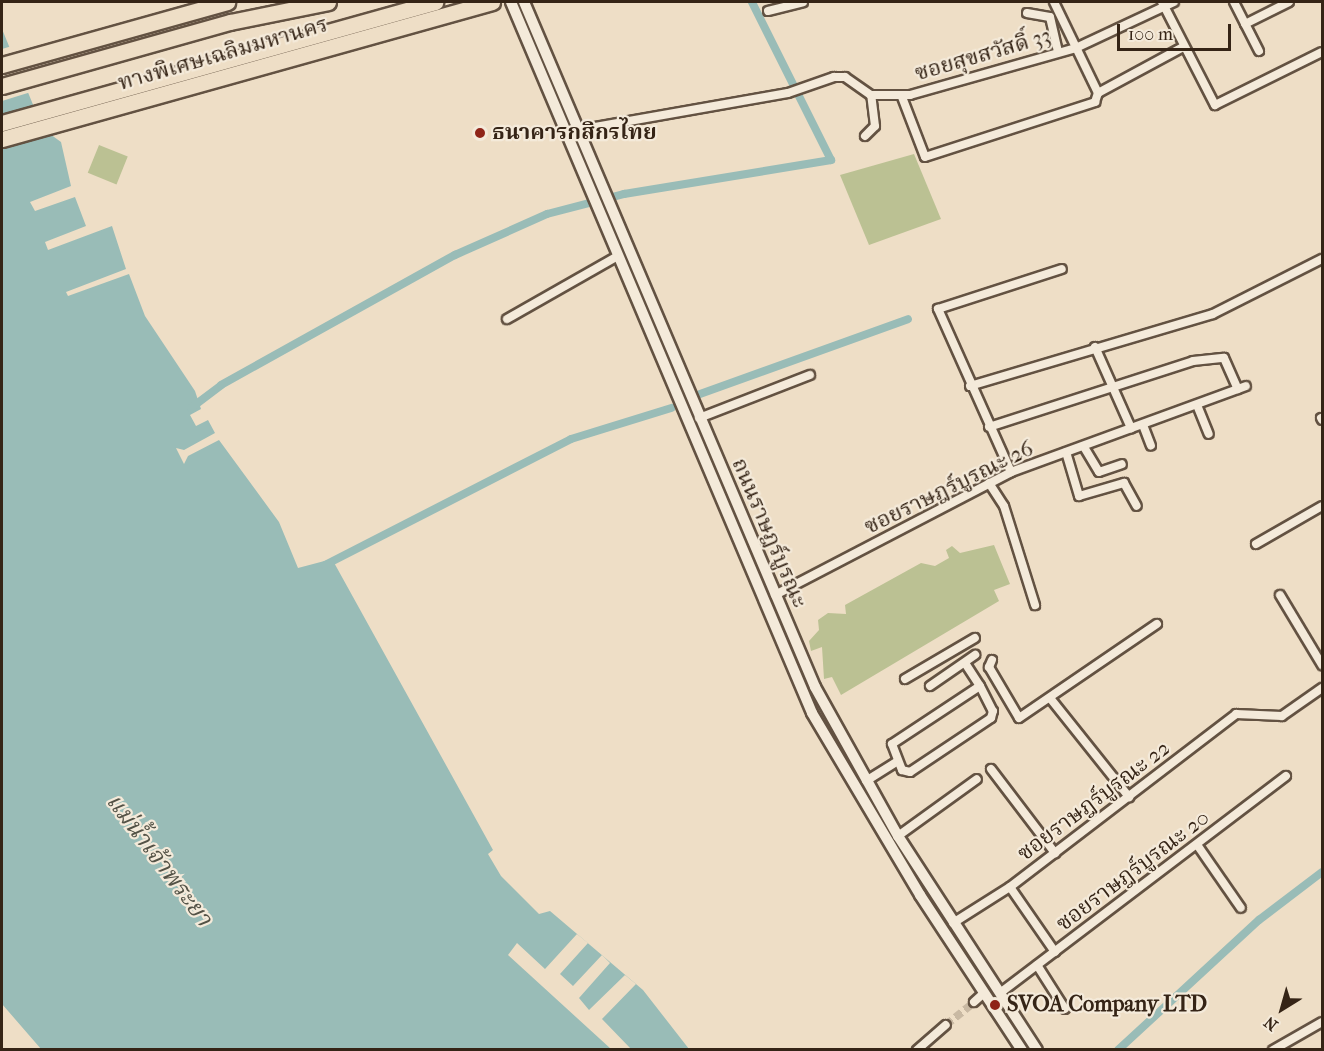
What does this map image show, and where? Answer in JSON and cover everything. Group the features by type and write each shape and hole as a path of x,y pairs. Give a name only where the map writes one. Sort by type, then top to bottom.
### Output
{"highway":[{"path":"2,64 227,2"},
{"path":"2,86 230,22 328,2"},
{"name":"ทางพิเศษเฉลิมมหานคร","path":"2,123 435,2"},
{"name":"ทางพิเศษเฉลิมมหานคร","path":"2,139 492,2"}],"main road":[{"name":"ถนนราษฎร์บูรณะ","path":"511,2 699,418 819,696 898,836 1037,1050"},
{"name":"ถนนราษฎร์บูรณะ","path":"524,2 578,130 618,256 812,712 984,993 1022,1050"}],"street":[{"path":"768,10 797,2"},
{"path":"1054,2 1098,93"},
{"name":"ซอยสุขสวัสดิ์ 33","path":"578,130 788,93 840,76 871,95 902,97 1076,48 1162,4 1174,2"},
{"path":"1234,2 1259,51"},
{"path":"1245,24 1289,2"},
{"path":"1162,4 1212,103 1220,104 1323,52"},
{"path":"1027,13 1050,17 1058,52"},
{"path":"902,97 926,157 1095,102 1098,93 1183,47"},
{"path":"865,136 875,126 871,95"},
{"path":"507,319 618,256"},
{"path":"970,386 1095,347 1213,314 1323,259"},
{"path":"1011,472 970,386 938,309 1062,269"},
{"path":"1095,347 1131,428"},
{"name":"ซอยราษฎร์บูรณะ 26","path":"775,596 1011,472 1242,388 1221,358 1114,386"},
{"path":"699,418 810,375"},
{"path":"989,427 1114,386"},
{"path":"1197,405 1209,434"},
{"path":"1143,425 1151,446"},
{"path":"1084,447 1099,472 1122,464"},
{"path":"1066,452 1079,496 1124,483 1137,506"},
{"path":"988,483 1005,510 1035,605"},
{"path":"1256,544 1323,506"},
{"path":"1280,594 1323,665"},
{"path":"992,660 989,667 1018,718 1157,624"},
{"path":"905,679 975,638"},
{"path":"930,686 975,655"},
{"path":"965,663 980,686 992,718 910,772 897,762 892,744 980,686"},
{"name":"ซอยราษฎร์บูรณะ 22","path":"953,922 1010,887 1236,714 1282,716 1323,688"},
{"path":"1050,698 1129,797"},
{"path":"866,781 897,762"},
{"path":"992,769 1055,853"},
{"name":"ซอยราษฎร์บูรณะ 20","path":"1000,993 1198,846 1286,776"},
{"path":"898,836 977,779"},
{"path":"1198,846 1241,908"},
{"path":"1010,887 1055,952"},
{"path":"1038,966 1065,1009"},
{"path":"974,1002 984,993"},
{"path":"1273,1050 1323,1022"},
{"path":"917,1050 946,1025"}],"green space":[{"path":"99,145 128,157 117,184 88,173"},
{"path":"914,154 941,219 869,245 840,175"},
{"path":"994,545 1010,584 994,590 999,601 841,695 832,677 824,679 822,647 811,651 809,641 819,630 818,620 828,613 846,614 845,605 921,563 935,566 949,558 946,550 952,546 960,553"}],"water":[{"name":"แม่น้ำเจ้าพระยา","path":"2,29 43,129 61,142 71,186 30,202 35,211 75,197 86,226 45,242 48,250 112,226 126,269 66,292 68,296 129,274 145,316 195,391 201,409 190,415 196,426 208,420 215,433 184,450 176,448 184,464 188,456 219,440 279,522 298,568 332,559 493,850 488,854 501,876 539,914 550,911 643,990 689,1049 41,1049 2,1004"}],"pier":[{"path":"12,46 31,92 2,101 2,49"},
{"path":"577,934 588,943 560,974 573,986 602,955 610,963 579,998 589,1010 625,975 636,984 602,1019 631,1049 611,1049 508,955 517,943 545,969"}],"waterway":[{"path":"191,408 221,385 455,255 547,214 624,194 831,160 752,2"},
{"path":"700,394 908,319"},
{"path":"325,565 571,439 671,408"},
{"path":"1118,1050 1259,920 1322,872"}],"tunnel":[{"path":"946,1025 974,1002"}],"place":[{"name":"ธนาคารกสิกรไทย","path":"480,133"},
{"name":"SVOA Company LTD","path":"995,1005"}]}
